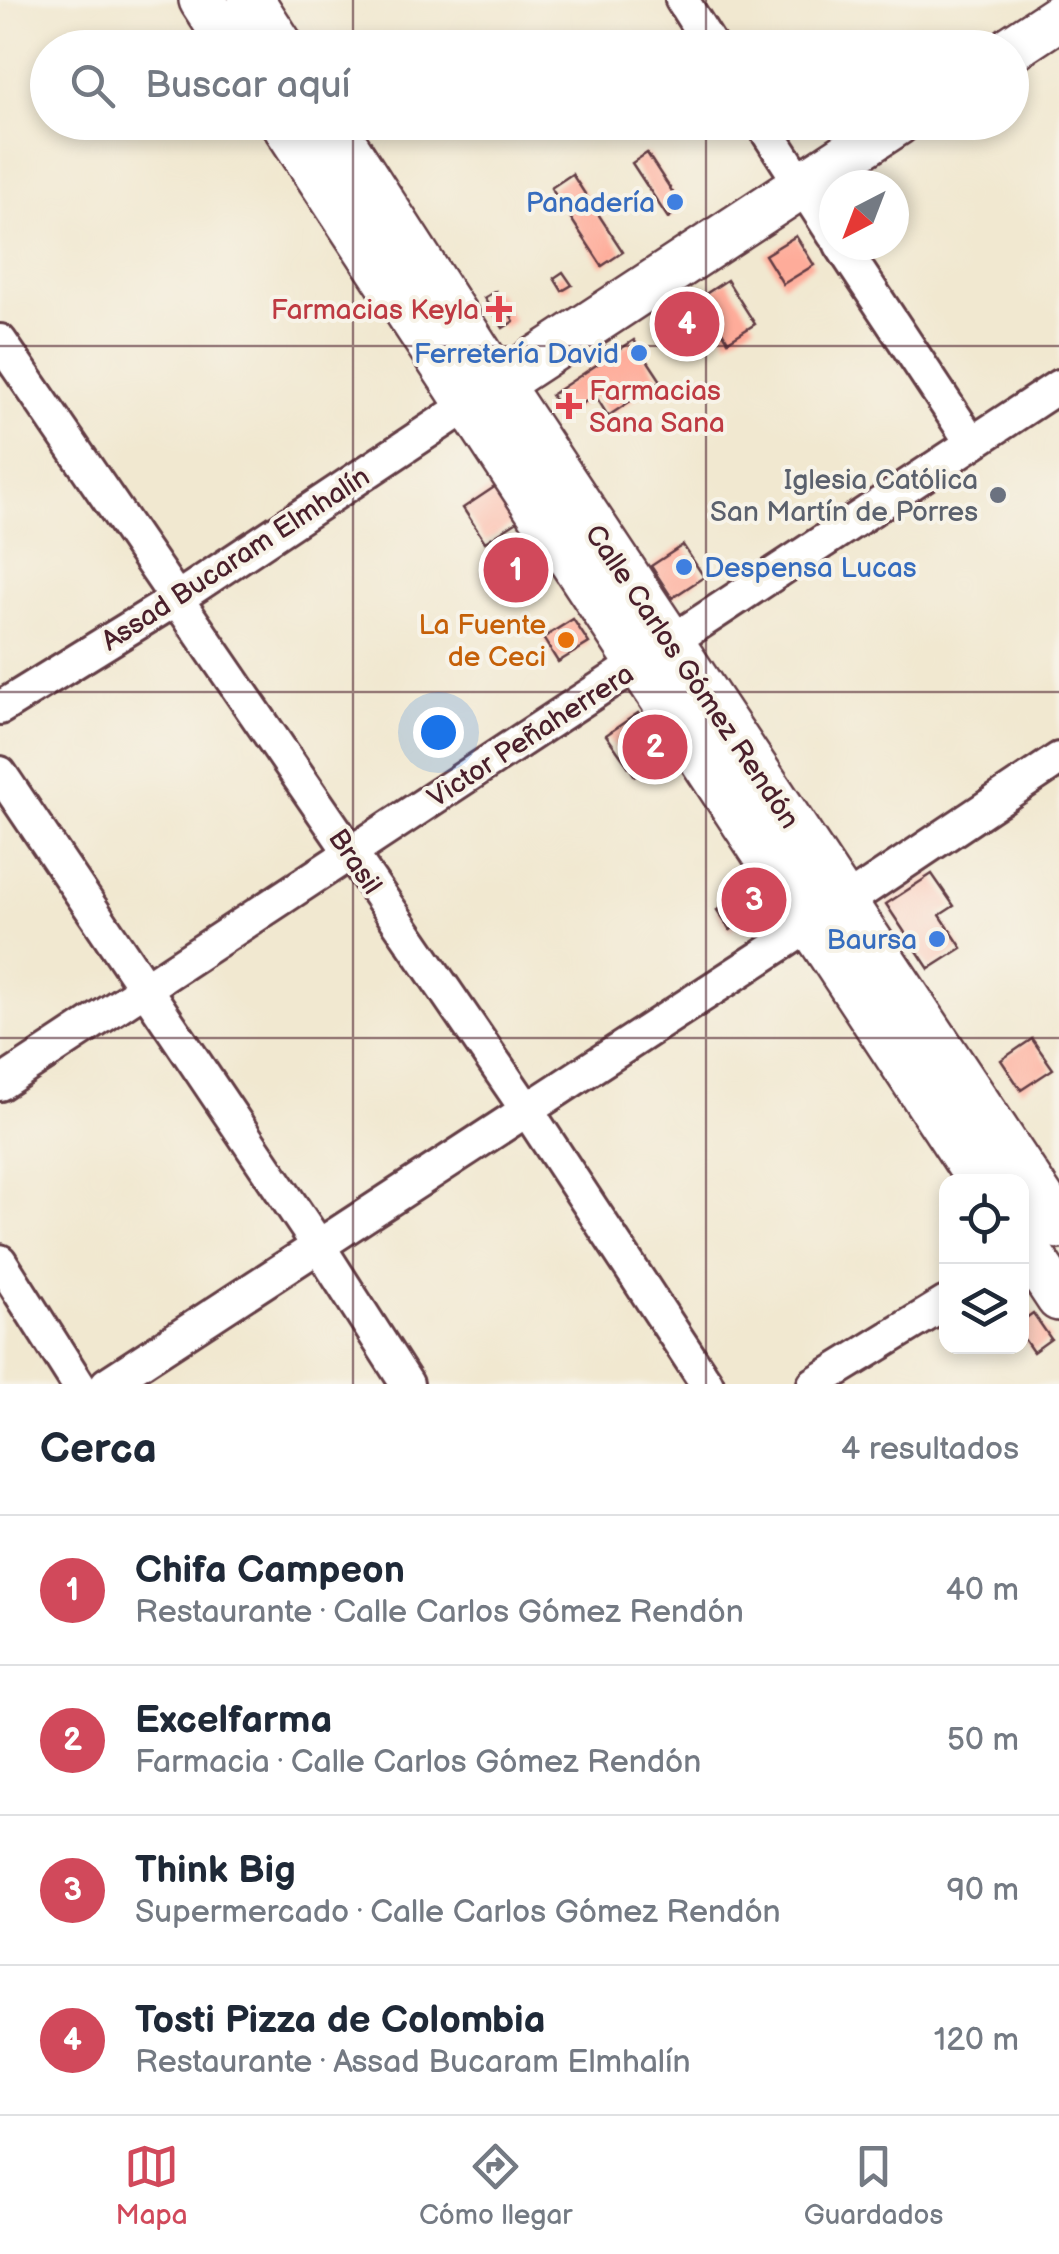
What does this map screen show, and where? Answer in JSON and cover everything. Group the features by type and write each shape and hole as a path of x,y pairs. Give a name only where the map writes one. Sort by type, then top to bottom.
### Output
{"main road":[{"path":"202,0 222,30"},
{"path":"251,0 270,30"},
{"path":"1029,37 1059,17"},
{"name":"Calle Carlos Gómez Rendón","path":"296,140 484,394 828,914 1038,1242 1059,1298"},
{"name":"Calle Carlos Gómez Rendón","path":"340,140 484,394"},
{"name":"Assad Bucaram Elmhalín","path":"484,394 871,140"},
{"name":"Calle Carlos Gómez Rendón","path":"828,914 977,1174"}],"street":[{"path":"682,0 701,30"},
{"path":"773,140 819,212"},
{"path":"851,260 972,443"},
{"name":"Brasil","path":"0,341 527,1110 707,1384"},
{"name":"Victor Peñaherrera","path":"0,1084 1059,386"},
{"name":"Assad Bucaram Elmhalín","path":"0,708 178,598 484,394"},
{"path":"108,1384 1059,759"},
{"path":"0,773 318,1245 406,1384"},
{"path":"0,1261 78,1384"},
{"path":"814,1384 939,1307"}],"building":[{"path":"647,153 683,208 668,218 632,163"},
{"path":"572,174 623,252 602,266 551,188"},
{"path":"796,236 814,265 783,284 765,255"},
{"path":"563,272 572,285 562,291 554,278"},
{"path":"727,280 755,324 728,341 701,297"},
{"name":"Farmacias Keyla","path":"496,291 514,321 503,328 484,298"},
{"path":"634,340 661,381 608,416 595,395 565,416 551,395"},
{"path":"496,486 519,520 485,542 463,508"},
{"path":"683,545 704,577 672,598 651,566"},
{"path":"530,548 541,565 501,591 490,575"},
{"name":"La Fuente de Ceci","path":"573,619 589,643 558,662 543,638"},
{"path":"638,713 667,754 635,776 606,735"},
{"path":"932,874 954,906 940,915 962,948 929,969 886,904"},
{"path":"751,888 764,907 730,930 717,910"},
{"path":"1032,1039 1053,1069 1021,1090 1001,1060"},
{"path":"1033,1313 1051,1339 1033,1352 1029,1346 1029,1316"}],"place":[{"name":"Panadería","path":"675,202"},
{"name":"Farmacias Keyla","path":"499,309"},
{"name":"Tosti Pizza de Colombia","path":"687,324"},
{"name":"Ferretería David","path":"639,353"},
{"name":"Farmacias Sana Sana","path":"569,406"},
{"name":"Iglesia Católica San Martín de Porres","path":"998,495"},
{"name":"Despensa Lucas","path":"684,567"},
{"name":"Chifa Campeon","path":"516,570"},
{"name":"La Fuente de Ceci","path":"566,640"},
{"name":"Excelfarma","path":"655,747"},
{"name":"Think Big","path":"754,900"},
{"name":"Baursa","path":"937,939"}]}
